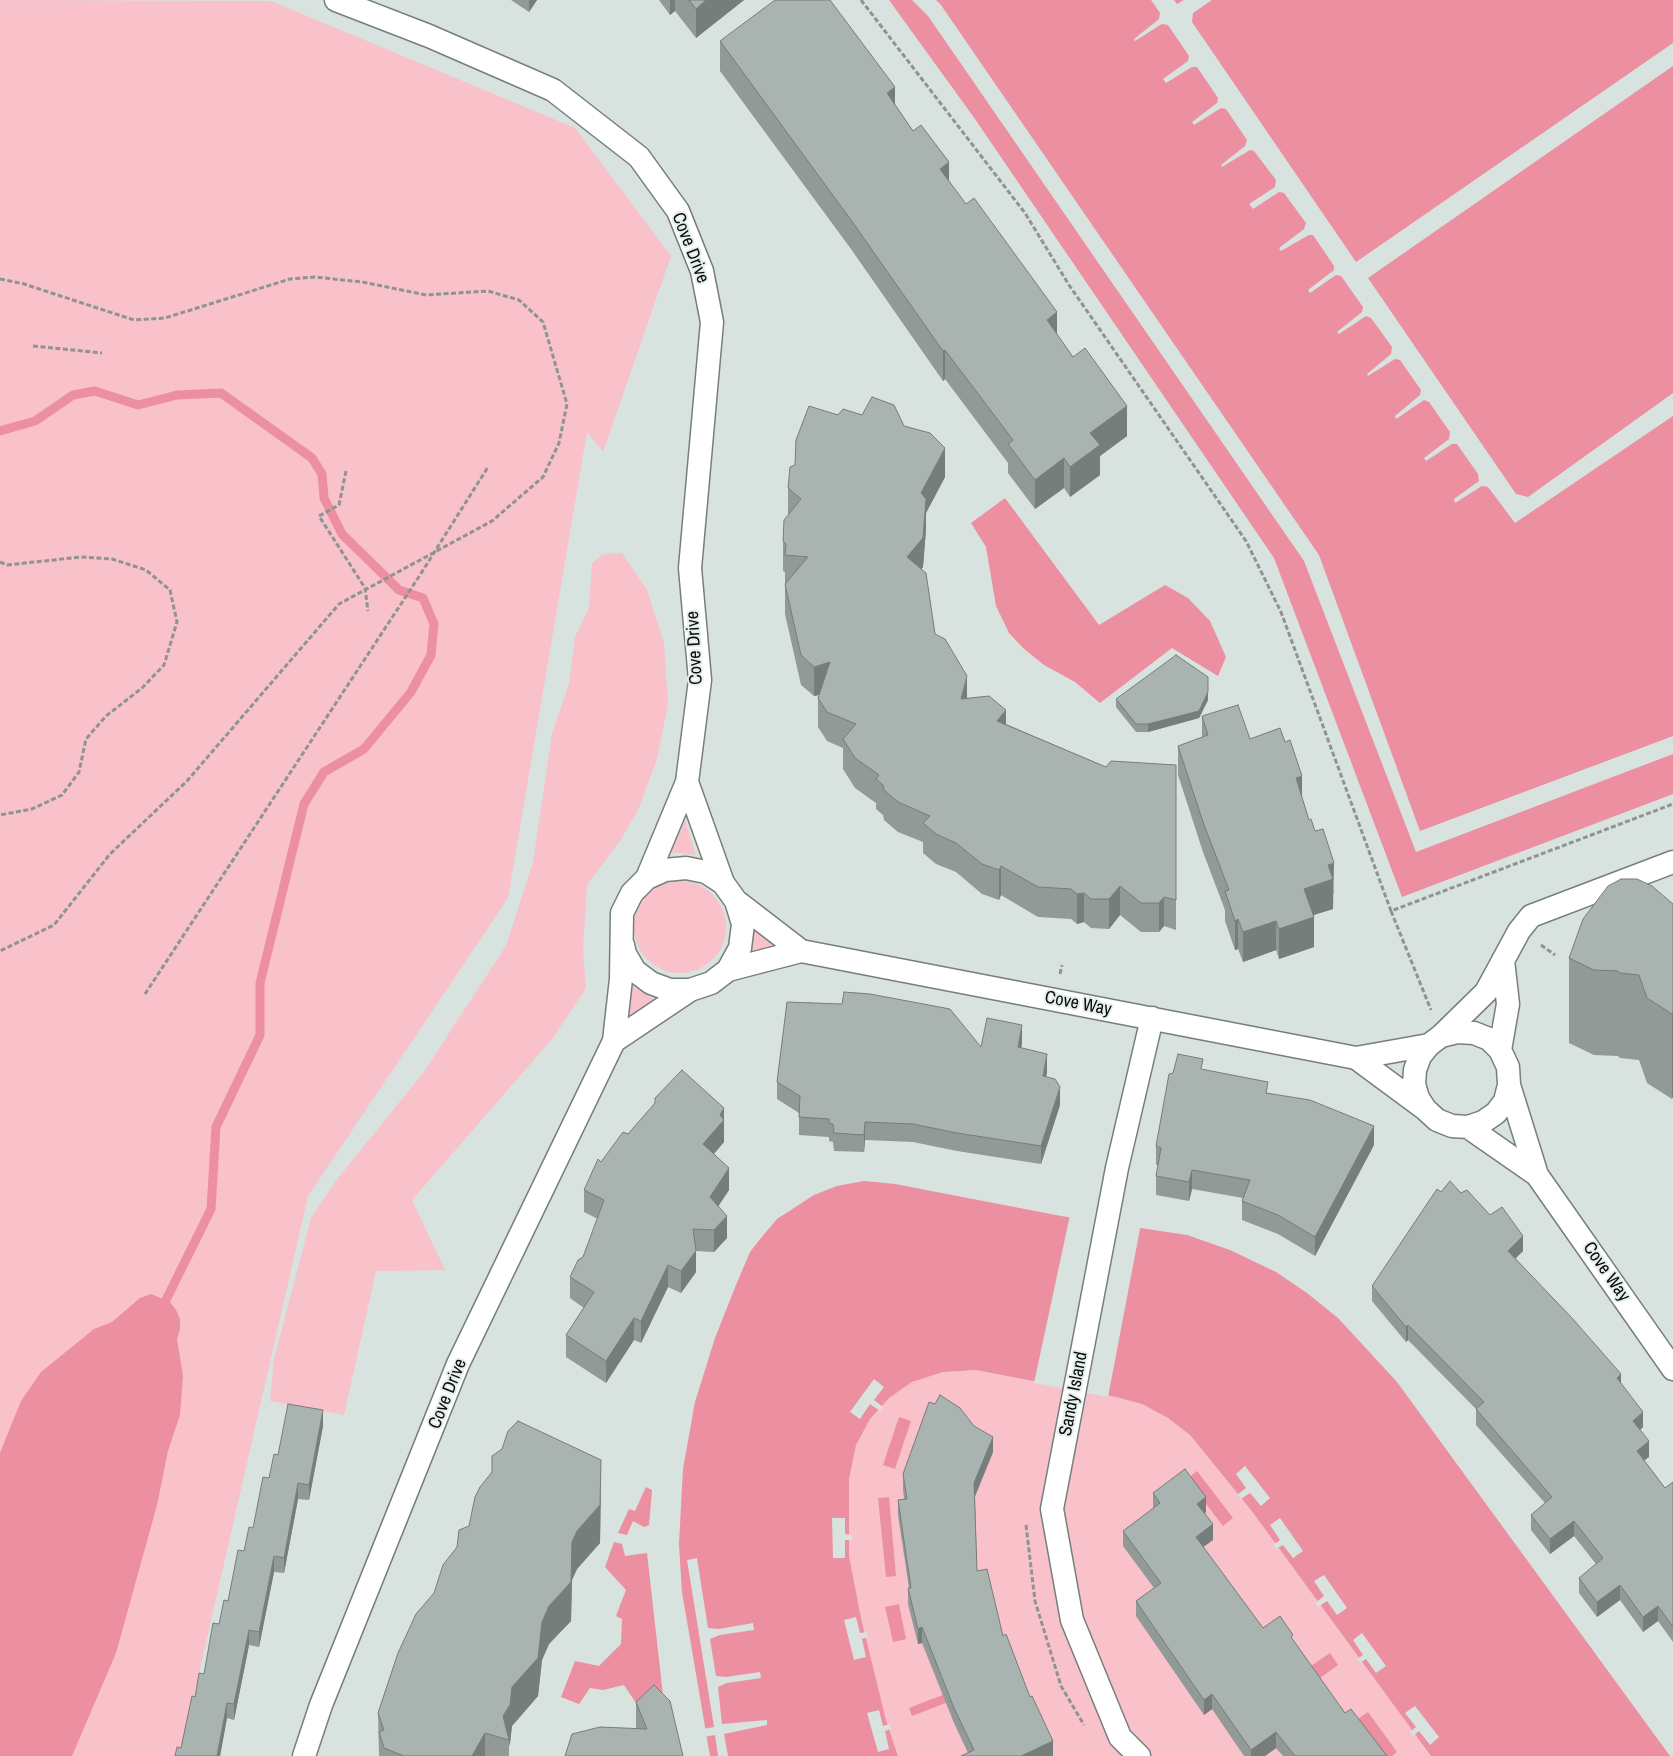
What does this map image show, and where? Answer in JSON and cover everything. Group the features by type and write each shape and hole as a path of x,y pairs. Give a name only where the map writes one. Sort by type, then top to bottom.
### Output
{"street":[{"name":"Cove Drive","path":"336,0 429,36 553,90 639,157 678,211 702,271 712,322 690,568 700,680 687,782 647,878"},
{"name":"Cove Drive","path":"614,1041 690,990 710,983 728,970 740,948 743,924 687,782"},
{"path":"1425,1110 1418,1098 1414,1084 1415,1070 1420,1056 1486,992 1519,931 1532,916 1673,862"},
{"name":"Cove Drive","path":"304,1756 321,1705 458,1364 614,1041 621,979 620,934 622,913 625,906 632,893 647,878 666,870 686,868 706,872 730,892"},
{"name":"Cove Way","path":"730,892 801,951"},
{"name":"Cove Drive","path":"620,934 625,954 635,971 651,983 670,990 690,990"},
{"name":"Cove Way","path":"728,970 801,951 1356,1058 1435,1040 1457,1032 1474,1033 1489,1039 1500,1050 1508,1067 1509,1086 1537,1175 1673,1369"},
{"name":"Cove Way","path":"1500,1050 1508,1004 1504,960"},
{"name":"Sandy Island","path":"1139,1756 1120,1737 1072,1620 1052,1509 1117,1168 1152,1018"},
{"name":"Cove Way","path":"1356,1058 1437,1120 1452,1126 1468,1126 1537,1175"},
{"path":"1468,1126 1483,1122 1496,1113 1505,1100 1509,1086"}],"path":[{"path":"861,0 1025,213 1069,285 1246,541 1281,612 1391,911 1435,1040"},
{"path":"0,278 134,320 164,318 290,279 315,277 362,282 426,296 488,291 519,300 543,322 567,404 559,442 543,477 492,521 370,585 339,604 187,781 110,854 54,925 0,951"},
{"path":"32,346 102,353"},
{"path":"144,994 420,575 488,467"},
{"path":"346,471 339,505 319,516 365,588 368,611"},
{"path":"0,562 8,565 81,557 112,559 146,570 170,590 176,622 164,665 142,688 106,716 86,739 79,772 62,795 32,809 0,815"},
{"path":"1391,911 1673,804"}],"shaded area":[{"path":"0,0 271,1 575,128 671,256 603,452 587,432 508,898 308,1196 180,1756 0,1756"},
{"path":"889,0 1673,0 1673,794 1402,897 1274,558 975,119"},
{"path":"1005,498 1099,625 1165,585 1188,598 1210,621 1226,657 1218,676 1172,648 1100,703 1075,682 1044,665 1023,648 1009,633 996,606 986,547 971,523"},
{"path":"622,553 647,590 664,643 668,704 657,759 638,810 620,841 587,885 583,948 586,988 552,1039 412,1200 445,1270 376,1271 344,1415 270,1401 274,1359 311,1218 335,1182 423,1073 506,946 533,862 552,734 569,684 575,637 589,608 592,563 603,554"},
{"path":"685,821 696,855 671,852"},
{"path":"671,881 689,881 706,888 719,901 726,918 726,936 719,953 706,966 689,973 671,973 654,966 641,953 634,936 634,918 641,901 654,888"},
{"path":"756,927 786,948 745,958"},
{"path":"630,985 656,1000 622,1022"},
{"path":"864,1181 895,1184 1061,1216 1187,1235 1230,1250 1276,1272 1307,1293 1338,1318 1397,1382 1670,1756 1431,1756 1251,1510 1190,1435 1168,1418 1142,1404 1116,1397 976,1370 943,1372 912,1382 889,1398 870,1419 856,1445 849,1479 849,1556 861,1618 886,1720 898,1756 710,1756 682,1592 679,1544 683,1469 695,1402 715,1338 750,1252 777,1219 814,1195 837,1186"},
{"path":"151,1294 170,1302 180,1319 177,1339 183,1376 180,1415 168,1451 157,1505 116,1653 72,1756 0,1756 0,1453 21,1401 41,1372 94,1329 112,1322 140,1298"},
{"path":"976,1370 1116,1397 1142,1404 1168,1418 1190,1435 1251,1510 1431,1756 898,1756 886,1720 861,1618 849,1556 849,1479 856,1445 870,1419 889,1398 912,1382 943,1372"},
{"path":"899,1417 911,1421 895,1469 883,1465"},
{"path":"1197,1471 1233,1518 1223,1526 1187,1479"},
{"path":"646,1487 652,1490 649,1525 644,1527 633,1521 627,1535 618,1533 629,1509 635,1511"},
{"path":"889,1497 896,1576 886,1577 878,1498"},
{"path":"614,1542 622,1544 625,1556 647,1553 664,1704 640,1709 624,1685 603,1690 590,1688 579,1704 561,1697 575,1661 599,1666 621,1644 622,1619 616,1616 626,1590 605,1567"},
{"path":"899,1604 906,1639 893,1642 885,1607"},
{"path":"1330,1653 1338,1665 1295,1696 1286,1683"},
{"path":"971,1684 974,1692 912,1716 909,1708"},
{"path":"1368,1712 1397,1752 1392,1756 1384,1756 1358,1719"}],"pier":[{"path":"912,0 936,0 941,5 1319,555 1420,831 1673,736 1673,754 1416,852 1304,561 928,16"},
{"path":"1151,0 1174,0 1177,4 1184,0 1212,0 1193,13 1192,22 1356,262 1673,43 1673,66 1368,278 1516,494 1528,497 1673,393 1673,416 1515,523 1488,487 1482,486 1455,503 1454,499 1479,481 1478,474 1457,444 1452,444 1426,461 1424,458 1449,439 1450,432 1429,402 1424,400 1396,419 1395,416 1420,395 1421,390 1400,360 1395,359 1368,376 1367,374 1391,354 1392,347 1371,318 1366,316 1339,334 1337,332 1362,312 1363,307 1341,276 1336,275 1310,293 1308,290 1334,270 1334,266 1313,235 1309,235 1281,251 1279,248 1304,229 1306,223 1284,193 1279,192 1253,209 1249,204 1275,187 1276,180 1254,151 1250,150 1222,167 1221,165 1245,146 1247,140 1226,109 1221,108 1194,125 1192,122 1217,103 1218,98 1197,67 1192,67 1166,83 1163,79 1188,61 1189,56 1168,25 1162,24 1135,41 1134,39 1159,19 1160,13"},
{"path":"1070,1215 1141,1224 1108,1397 1034,1383"},
{"path":"874,1379 884,1387 874,1400 883,1407 880,1411 870,1404 860,1419 850,1412"},
{"path":"1245,1466 1270,1498 1261,1506 1250,1493 1241,1499 1237,1495 1246,1488 1236,1474"},
{"path":"832,1518 845,1518 845,1534 852,1535 852,1540 845,1540 845,1558 833,1558"},
{"path":"1280,1518 1303,1551 1293,1558 1283,1545 1276,1549 1273,1545 1280,1540 1270,1525"},
{"path":"697,1558 708,1628 719,1629 753,1623 754,1630 720,1635 710,1639 716,1676 726,1677 760,1672 761,1678 727,1683 718,1687 722,1724 767,1720 767,1725 724,1734 728,1756 718,1756 715,1735 704,1737 703,1729 714,1727 687,1560"},
{"path":"1324,1575 1347,1608 1337,1615 1327,1601 1318,1607 1315,1603 1324,1596 1314,1581"},
{"path":"856,1617 860,1633 867,1632 868,1637 862,1639 866,1657 854,1660 844,1620"},
{"path":"1362,1633 1386,1666 1376,1673 1366,1659 1360,1663 1357,1659 1363,1655 1353,1640"},
{"path":"1415,1706 1439,1737 1430,1745 1419,1731 1413,1736 1410,1732 1416,1727 1405,1713"},
{"path":"879,1710 883,1726 890,1724 891,1729 885,1731 889,1749 878,1752 867,1713"}],"building":[{"path":"689,0 706,0 696,9"},
{"path":"775,0 830,0 895,87 887,93 913,131 921,125 949,162 940,169 966,204 974,198 1057,312 1047,320 1073,357 1085,348 1127,406 1090,433 1100,445 1070,467 1064,458 1035,480 1008,444 1013,440 945,350 943,351 851,220 720,41"},
{"path":"872,397 894,405 904,426 930,433 945,448 921,493 926,499 923,538 907,557 926,573 935,634 945,639 967,676 961,699 989,696 1006,710 997,721 1106,767 1111,761 1176,765 1176,900 1164,897 1159,903 1141,903 1120,886 1109,899 1091,899 1084,893 1077,894 1071,889 1038,887 1001,866 999,870 982,864 956,843 936,834 923,823 930,816 898,802 884,790 883,785 876,779 879,775 855,758 843,739 856,724 827,712 818,698 830,662 814,667 801,655 785,584 808,557 785,555 786,544 783,541 784,520 801,499 788,488 790,467 795,465 796,440 809,406 838,415 843,409 862,415"},
{"path":"1176,655 1208,677 1208,692 1199,711 1148,724 1136,724 1116,699"},
{"path":"1238,705 1250,739 1280,728 1285,742 1290,740 1302,776 1296,778 1309,820 1311,819 1315,831 1323,829 1334,863 1328,865 1333,879 1304,889 1314,917 1279,929 1276,921 1243,932 1238,919 1235,921 1225,891 1229,890 1203,822 1178,746 1208,735 1202,716"},
{"path":"1621,879 1637,879 1652,886 1673,904 1672,1014 1647,998 1639,975 1620,973 1618,971 1594,970 1569,958 1583,919 1608,886"},
{"path":"844,992 870,994 950,1009 981,1047 987,1018 1022,1025 1018,1047 1047,1054 1043,1076 1055,1079 1060,1087 1041,1146 913,1124 865,1122 864,1135 834,1133 833,1124 829,1123 829,1119 799,1117 800,1096 777,1082 787,1002 842,1004"},
{"path":"1178,1054 1203,1059 1201,1069 1268,1082 1266,1093 1310,1100 1374,1126 1315,1237 1278,1215 1242,1201 1250,1180 1192,1170 1189,1182 1156,1176 1161,1148 1156,1146 1169,1074 1173,1073"},
{"path":"682,1070 724,1108 720,1115 724,1120 703,1144 729,1168 710,1197 727,1216 714,1230 693,1229 696,1251 681,1271 668,1265 641,1321 634,1318 606,1361 566,1335 594,1292 570,1277 578,1260 583,1257 604,1200 584,1190 598,1159 601,1162 623,1132 628,1134 655,1103 655,1098"},
{"path":"1450,1181 1461,1193 1467,1190 1490,1215 1502,1207 1523,1236 1508,1251 1572,1318 1621,1374 1617,1378 1643,1412 1633,1421 1649,1441 1637,1451 1665,1488 1673,1482 1673,1627 1658,1606 1643,1617 1620,1585 1597,1602 1579,1578 1603,1558 1574,1521 1550,1539 1531,1515 1552,1497 1476,1409 1484,1402 1408,1325 1406,1327 1372,1286 1437,1189 1441,1192"},
{"path":"940,1395 960,1408 974,1426 993,1437 974,1483 977,1571 987,1569 1003,1636 1006,1634 1030,1697 1032,1696 1053,1741 1021,1756 961,1756 974,1750 954,1708 922,1627 918,1629 908,1588 911,1588 898,1500 907,1499 903,1474 929,1402 935,1404"},
{"path":"288,1404 323,1410 309,1485 298,1483 284,1558 274,1556 259,1632 249,1630 234,1704 227,1703 217,1756 175,1756 177,1747 181,1748 192,1696 195,1697 199,1673 204,1674 213,1623 219,1624 224,1600 228,1601 238,1550 244,1551 249,1527 253,1528 263,1477 269,1478 274,1454 278,1455"},
{"path":"518,1421 601,1460 600,1505 577,1531 572,1542 571,1582 549,1606 542,1622 538,1658 512,1687 510,1705 503,1716 509,1740 485,1733 472,1756 404,1756 384,1748 379,1732 384,1730 378,1713 398,1653 416,1614 434,1593 443,1565 457,1547 459,1530 469,1526 475,1497 492,1472 492,1456 502,1449 508,1431"},
{"path":"1185,1469 1206,1497 1197,1504 1213,1524 1196,1537 1263,1628 1280,1616 1293,1635 1291,1637 1345,1713 1351,1709 1387,1756 1295,1756 1276,1732 1251,1750 1212,1694 1204,1700 1136,1601 1161,1583 1123,1531 1160,1503 1153,1493"},
{"path":"654,1685 670,1701 683,1756 565,1756 572,1734 600,1727 647,1729 636,1702"}],"waterway":[{"path":"0,431 35,421 73,395 95,391 138,405 177,395 221,393 312,458 322,474 324,498 342,534 399,590 423,598 434,624 431,655 411,692 364,749 324,772 304,804 260,983 260,1035 216,1127 211,1209 166,1300"}]}
